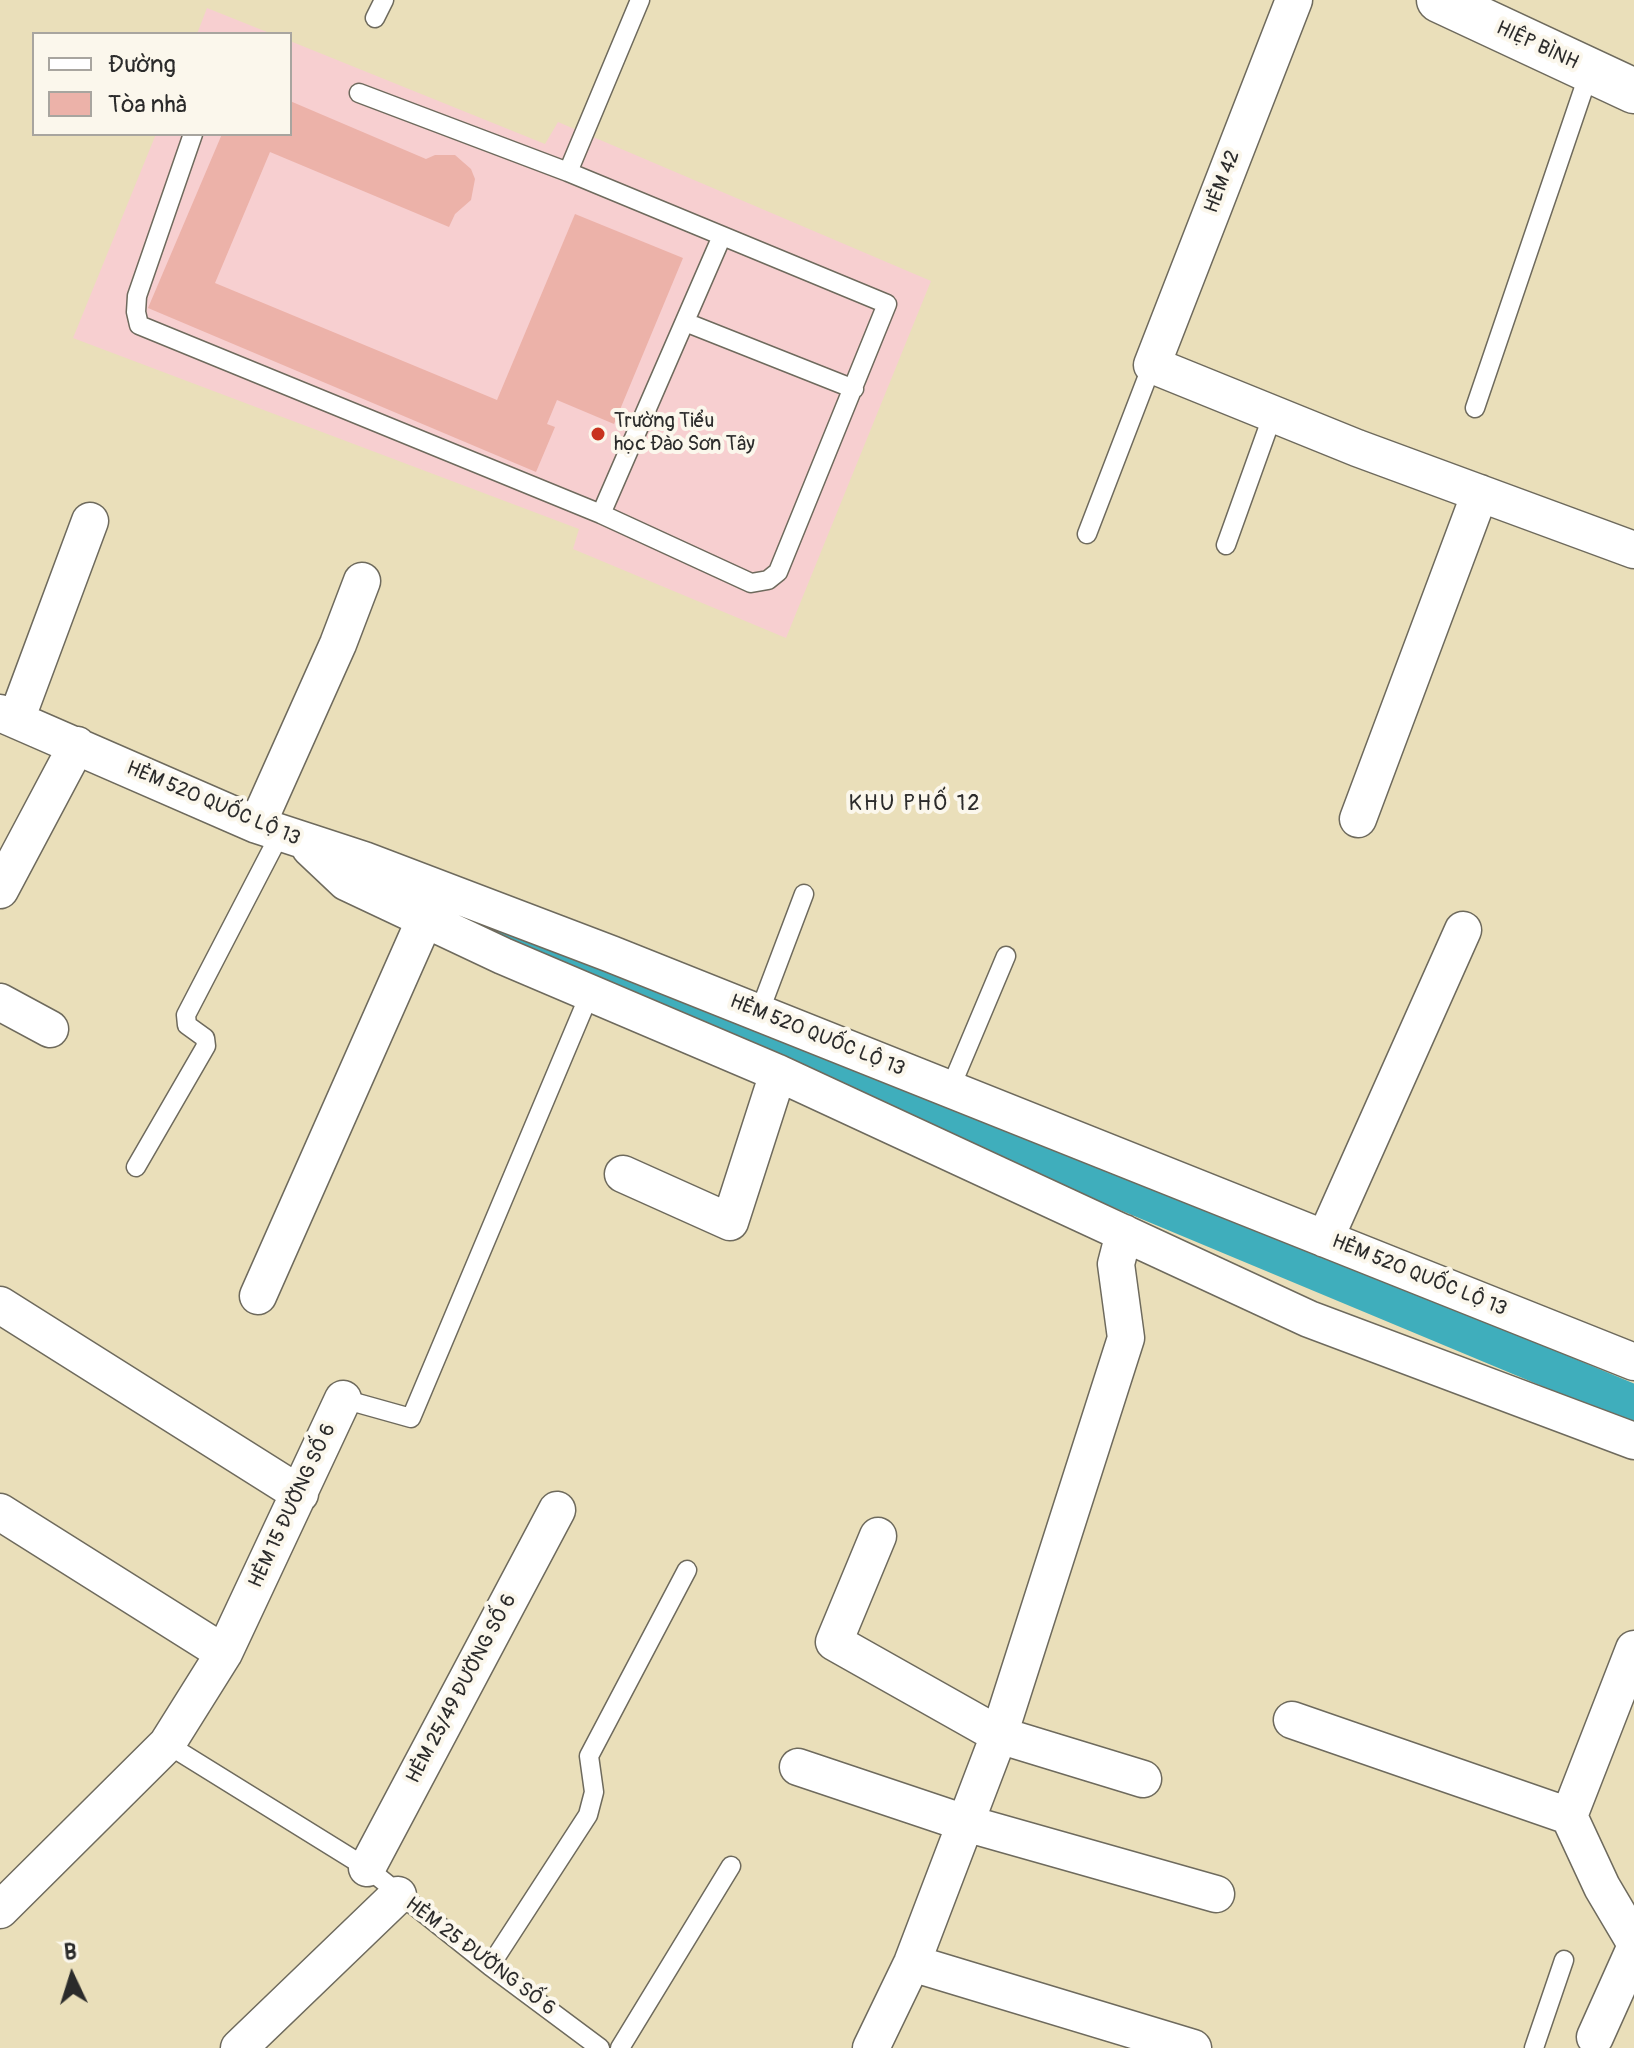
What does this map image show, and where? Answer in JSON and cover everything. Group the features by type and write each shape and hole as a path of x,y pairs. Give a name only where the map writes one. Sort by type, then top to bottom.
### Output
{"main road":[{"name":"HIỆP BÌNH","path":"1439,0 1634,91"}],"street":[{"name":"HẺM 42","path":"1152,365 1294,0"},
{"path":"1152,365 1634,550"},
{"path":"1358,819 1480,493"},
{"path":"8,716 90,521"},
{"path":"362,581 338,644 280,834 346,882 590,993 778,1073 1309,1319 1634,1441"},
{"name":"HẺM 520 QUỐC LỘ 13","path":"8,716 280,834 364,860 759,1013 1325,1239 1632,1355"},
{"path":"0,890 77,745"},
{"path":"258,1296 425,919"},
{"path":"1325,1239 1463,930"},
{"path":"0,1002 50,1029"},
{"path":"623,1174 730,1222 778,1073"},
{"path":"871,2048 912,1963 999,1735 1126,1338 1116,1264 1124,1233"},
{"path":"0,1305 300,1494"},
{"name":"HẺM 15 ĐƯỜNG SỐ 6","path":"0,1910 167,1744 224,1653 343,1399"},
{"name":"HẺM 25/49 ĐƯỜNG SỐ 6","path":"367,1868 557,1510"},
{"path":"0,1512 224,1653"},
{"path":"878,1536 834,1642 999,1735 1143,1779"},
{"path":"1569,1816 1634,1649"},
{"path":"1292,1720 1569,1816 1602,1887 1634,1941"},
{"path":"798,1767 965,1823 1216,1894"},
{"name":"HẺM 25 ĐƯỜNG SỐ 6","path":"239,2048 398,1895"},
{"path":"1595,2037 1634,1950"},
{"path":"912,1963 1193,2048"}],"lane":[{"path":"375,18 384,0"},
{"path":"568,172 640,0"},
{"path":"1475,408 1590,70"},
{"path":"192,136 137,296 139,325 601,514 751,583 768,580 778,572 887,304 568,172 359,93"},
{"path":"601,514 722,236"},
{"path":"685,322 854,389"},
{"path":"1087,534 1152,365"},
{"path":"1226,545 1273,414"},
{"path":"136,1167 206,1046 205,1038 187,1025 186,1015 280,834"},
{"path":"759,1013 804,894"},
{"path":"950,1089 1006,956"},
{"name":"HẺM 15 ĐƯỜNG SỐ 6","path":"343,1399 411,1418 590,993"},
{"path":"490,1966 588,1815 594,1792 589,1756 687,1570"},
{"name":"HẺM 25 ĐƯỜNG SỐ 6","path":"167,1744 367,1868 398,1895 600,2048"},
{"path":"620,2048 731,1866"},
{"path":"1534,2048 1564,1960"}],"shaded area":[{"path":"207,8 267,32 198,32"},
{"name":"Trường Tiểu học Đào Sơn Tây","path":"292,42 545,144 558,122 931,281 786,638 573,549 579,529 73,338 155,136 292,136"}],"building":[{"path":"292,102 426,159 435,155 455,155 471,169 475,179 471,200 455,214 449,227 270,152 215,283 497,400 575,214 683,258 614,424 557,400 547,424 555,427 536,472 148,308 221,136 292,136"}],"waterway":[{"path":"465,921 786,1050 1634,1404"}],"place":[{"name":"Trường Tiểu học Đào Sơn Tây","path":"598,434"}],"district":[{"name":"KHU PHỐ 12","path":"915,804"}]}
